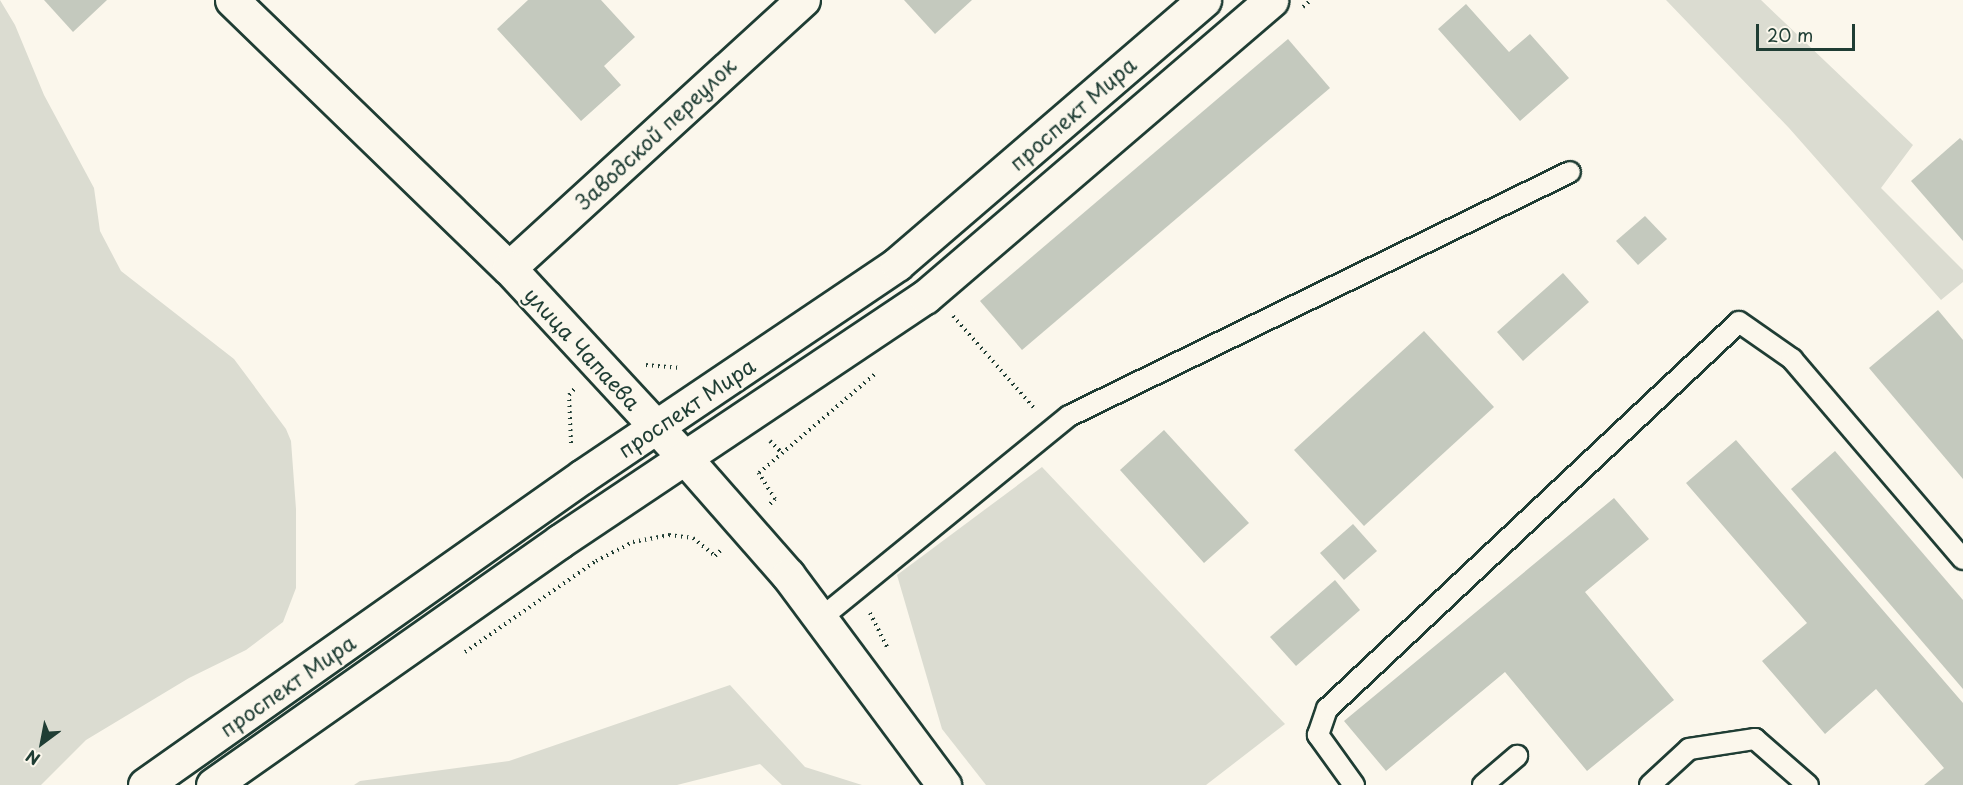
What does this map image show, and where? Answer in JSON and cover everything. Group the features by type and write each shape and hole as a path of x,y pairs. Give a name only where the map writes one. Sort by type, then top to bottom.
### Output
{"main road":[{"name":"улица Чапаева","path":"232,0 509,268 686,459 788,575 944,785"},
{"name":"Заводской переулок","path":"509,268 803,0"},
{"name":"проспект Мира","path":"145,785 656,426 897,264 1204,0"},
{"name":"проспект Мира","path":"213,785 560,541 686,459 925,297 1271,0"}],"lane":[{"path":"820,619 1069,416 1570,172"},
{"path":"1354,785 1318,735 1327,709 1739,322 1792,359 1963,559"},
{"path":"1650,785 1689,749 1755,739 1808,785"},
{"path":"1483,785 1517,756"}],"path":[{"path":"949,310 1053,429"}],"shaded area":[{"path":"0,0 15,25 44,95 94,188 100,231 121,271 234,359 286,429 291,441 296,509 296,588 283,622 246,650 189,678 86,740 41,785 0,785"},
{"path":"1666,0 1761,0 1913,145 1881,188 1963,270 1963,282 1941,300 1789,128"},
{"path":"1042,467 1285,724 1206,785 986,785 942,729 897,575"},
{"path":"730,685 805,767 862,785 782,785 760,764 677,785 354,785 360,781 509,761"}],"building":[{"path":"44,0 107,0 73,32"},
{"path":"528,0 601,0 635,37 604,66 621,85 581,121 497,29"},
{"path":"904,0 972,0 935,34"},
{"path":"1466,4 1509,52 1530,34 1569,78 1520,121 1438,29"},
{"path":"1288,39 1330,88 1022,350 980,301"},
{"path":"1960,138 1963,141 1963,241 1911,181"},
{"path":"1645,216 1667,239 1638,265 1616,241"},
{"path":"1563,273 1589,302 1523,361 1497,332"},
{"path":"1938,310 1963,340 1963,479 1869,368"},
{"path":"1424,331 1494,407 1364,526 1294,450"},
{"path":"1164,430 1249,523 1204,563 1120,470"},
{"path":"1736,440 1963,703 1963,785 1924,785 1944,768 1876,689 1825,734 1762,661 1807,623 1686,483"},
{"path":"1835,451 1963,600 1963,689 1791,489"},
{"path":"1614,498 1649,539 1585,592 1674,700 1587,771 1505,672 1386,771 1344,721"},
{"path":"1353,524 1377,551 1344,580 1320,553"},
{"path":"1335,580 1360,610 1296,666 1270,637"}]}
